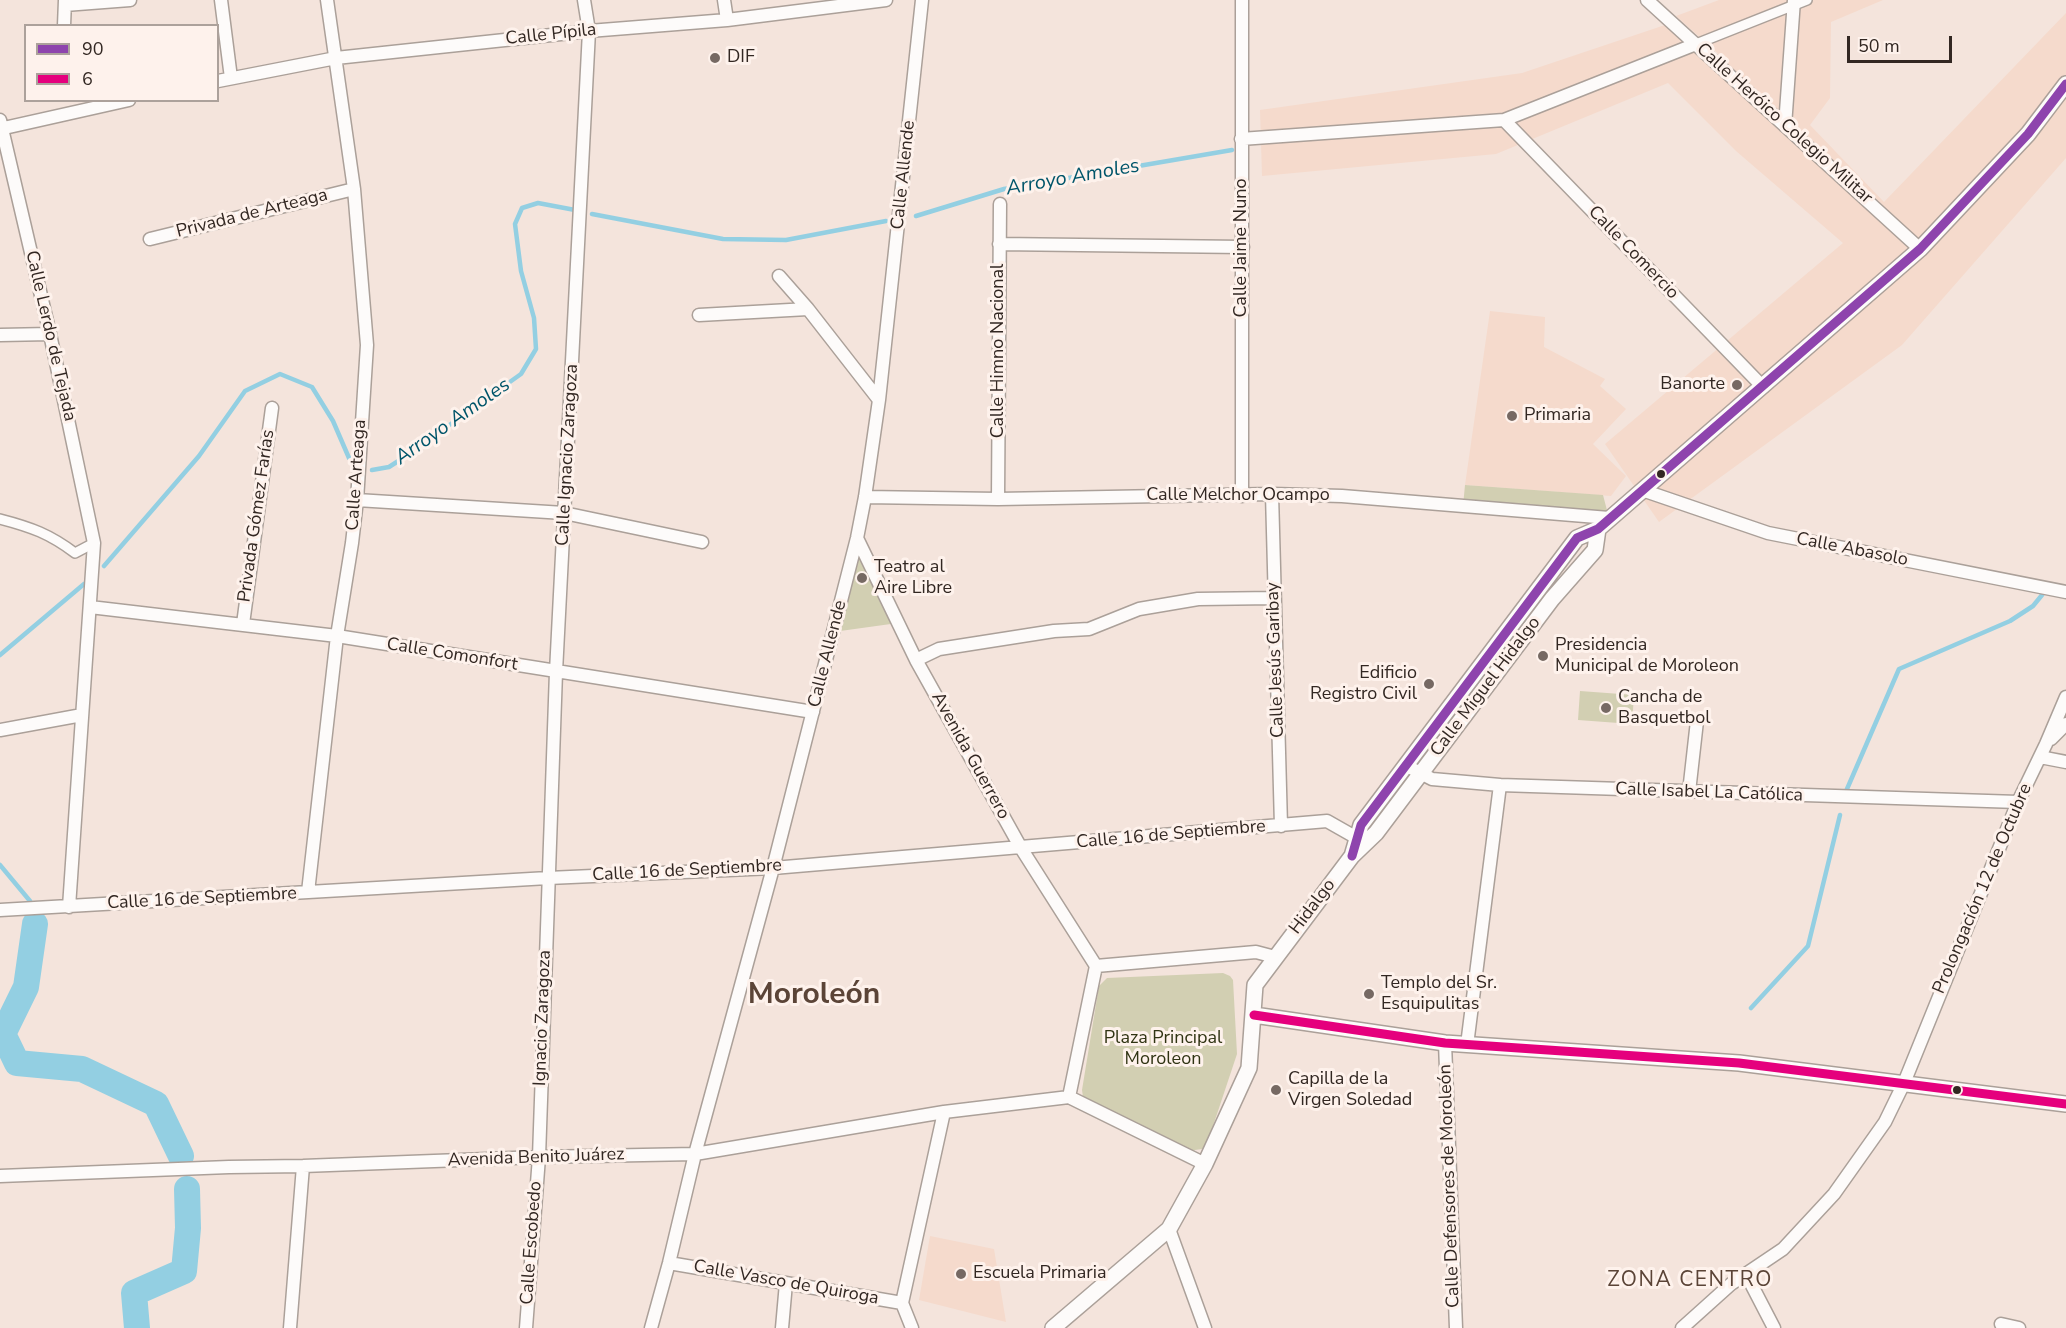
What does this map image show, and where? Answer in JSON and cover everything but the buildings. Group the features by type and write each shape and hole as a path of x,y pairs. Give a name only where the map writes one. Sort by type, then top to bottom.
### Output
{"street":[{"path":"64,24 64,2 130,0"},
{"path":"221,0 231,78"},
{"name":"Calle Arteaga","path":"308,892 337,636 357,500 367,345 354,189 327,0"},
{"name":"Calle Ignacio Zaragoza","path":"548,878 556,672 589,31 584,0"},
{"path":"724,0 727,20"},
{"name":"Calle Pípila","path":"219,81 336,58 589,31 727,20 886,0"},
{"name":"Calle Allende","path":"651,1328 695,1154 773,868 865,496 879,400 922,0"},
{"name":"Calle Jaime Nuno","path":"1242,0 1242,496"},
{"name":"Calle Heróico Colegio Militar","path":"1647,0 1920,249"},
{"path":"1241,139 1504,120 1794,3 1807,0"},
{"path":"1785,126 1794,3"},
{"name":"Calle Miguel Hidalgo","path":"1361,841 1361,825 1577,538 1603,523 1920,249 2028,134 2066,84"},
{"path":"1,125 119,102"},
{"name":"Calle Comercio","path":"1504,120 1762,387"},
{"name":"Calle Lerdo de Tejada","path":"1,125 50,334 94,548 90,607"},
{"name":"Privada de Arteaga","path":"150,239 354,189"},
{"name":"Calle Himno Nacional","path":"998,499 1000,204"},
{"path":"999,244 1243,247"},
{"path":"779,276 808,309 879,400"},
{"path":"699,315 808,309"},
{"path":"0,335 50,334"},
{"name":"Privada Gómez Farías","path":"243,624 272,408"},
{"name":"Calle Abasolo","path":"1642,490 1768,534 2066,592"},
{"name":"Calle Melchor Ocampo","path":"865,496 998,499 1272,494 1342,496 1603,523"},
{"name":"Calle Jesús Garibay","path":"1272,494 1281,826"},
{"path":"357,500 564,513 702,542"},
{"path":"0,519 29,527 56,539 75,553 94,548"},
{"name":"Calle Miguel Hidalgo","path":"1361,841 1421,775 1552,599 1595,550 1603,523"},
{"name":"Avenida Guerrero","path":"856,538 916,660 1021,848 1096,966"},
{"path":"916,660 939,649 1054,631 1089,629 1139,609 1198,599 1274,598"},
{"path":"69,907 90,607"},
{"name":"Calle Comonfort","path":"90,607 337,636 813,711"},
{"name":"Prolongación 12 de Octubre","path":"1682,1328 1731,1284 1783,1249 1834,1194 1886,1122 2018,802 2066,697"},
{"path":"0,730 82,715"},
{"path":"1689,792 1697,721"},
{"path":"2046,744 2066,724"},
{"path":"2040,757 2066,762"},
{"name":"Calle Isabel La Católica","path":"1405,765 1432,779 1500,785 2018,802"},
{"path":"1467,1045 1500,785"},
{"name":"Calle 16 de Septiembre","path":"0,910 548,878 773,868 1327,821 1361,841"},
{"name":"Hidalgo","path":"1169,1229 1205,1164 1249,1068 1255,985 1361,841"},
{"name":"Ignacio Zaragoza","path":"539,1157 548,878"},
{"path":"1205,1164 1069,1097 1096,966 1256,952 1275,957"},
{"path":"1254,1015 1445,1043 1739,1063 2066,1104"},
{"name":"Calle Defensores de Moroleón","path":"1445,1043 1456,1328"},
{"name":"Avenida Benito Juárez","path":"0,1176 539,1157 695,1154 944,1112 1069,1097"},
{"path":"912,1328 902,1303 944,1112"},
{"name":"Calle Escobedo","path":"526,1328 539,1157"},
{"path":"290,1328 303,1166"},
{"path":"1053,1328 1169,1229 1205,1328"},
{"name":"Calle Vasco de Quiroga","path":"669,1263 902,1303"},
{"path":"1746,1274 1774,1328"},
{"path":"782,1328 786,1283"},
{"path":"2001,1324 2019,1328"}],"shaded area":[{"path":"1719,0 1883,0 1831,22 1830,98 1810,125 1884,202 2066,13 2066,158 1902,345 1659,522 1605,444 1843,243 1736,151 1668,83 1496,154 1262,176 1260,110 1522,73 1665,25 1712,65 1725,60 1676,16"},
{"name":"Primaria","path":"1490,311 1545,317 1544,347 1605,379 1600,386 1626,409 1593,444 1626,476 1611,496 1465,485"},
{"name":"Escuela Primaria","path":"930,1236 994,1249 1006,1322 919,1300"}],"green space":[{"path":"1465,485 1603,495 1609,518 1463,506"},
{"path":"857,538 898,623 833,632"},
{"name":"Cancha de Basquetbol","path":"1580,691 1634,695 1632,724 1578,720"},
{"name":"Plaza Principal Moroleon","path":"1223,973 1233,980 1237,1054 1207,1144 1202,1149 1188,1151 1086,1102 1082,1090 1099,986 1107,978"}],"waterway":[{"name":"Arroyo Amoles","path":"916,216 1004,189 1232,150"},
{"name":"Arroyo Amoles","path":"372,470 389,467 521,374 536,349 534,318 521,271 515,224 522,208 538,203 575,210"},
{"name":"Arroyo Amoles","path":"592,214 723,239 786,240 886,221"},
{"name":"Arroyo Amoles","path":"104,566 199,456 245,391 280,374 312,387 333,421 349,458"},
{"name":"Arroyo Amoles","path":"0,655 84,584"},
{"path":"1847,789 1899,669 2010,621 2033,606 2042,595"},
{"path":"1751,1008 1808,946 1840,815"},
{"name":"Arroyo Amoles","path":"0,865 30,901"},
{"name":"Arroyo Amoles","path":"35,924 26,987 3,1034 17,1063 82,1069 156,1104 181,1156"},
{"name":"Arroyo Amoles","path":"137,1328 134,1293 184,1271 188,1228 187,1189"}],"transit line":[{"name":"90","path":"1352,856 1361,825 1577,538 1598,529 1920,249 2028,134 2066,84"},
{"name":"6","path":"1254,1015 1445,1043 1739,1063 2066,1104"}],"place":[{"name":"DIF","path":"715,58"},
{"name":"Banorte","path":"1737,385"},
{"name":"Primaria","path":"1512,416"},
{"name":"Teatro al Aire Libre","path":"862,578"},
{"name":"Presidencia Municipal de Moroleon","path":"1543,656"},
{"name":"Edificio Registro Civil","path":"1429,684"},
{"name":"Cancha de Basquetbol","path":"1606,708"},
{"name":"Templo del Sr. Esquipulitas","path":"1369,994"},
{"name":"Capilla de la Virgen Soledad","path":"1276,1090"},
{"name":"Escuela Primaria","path":"961,1274"}],"district":[{"name":"Moroleón","path":"814,996"},
{"name":"ZONA CENTRO","path":"1690,1281"}]}
